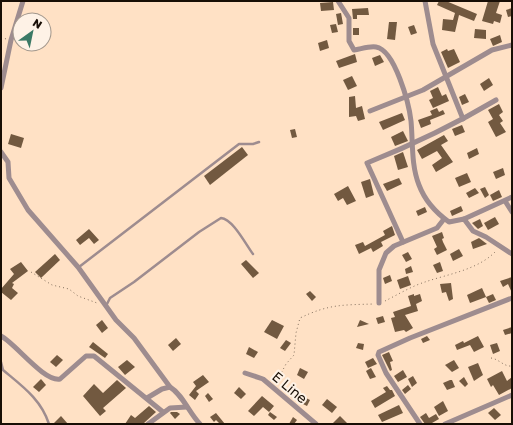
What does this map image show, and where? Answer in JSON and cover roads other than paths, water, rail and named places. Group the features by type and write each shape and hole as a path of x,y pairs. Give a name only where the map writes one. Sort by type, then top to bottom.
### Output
{"street":[{"path":"1,88 11,40 22,1"},
{"path":"338,1 349,18 349,41 354,50 375,47 382,50 393,62 410,114 415,175 430,206 449,222 464,219 512,197"},
{"path":"425,1 430,31 445,77 463,120"},
{"path":"370,111 423,90 492,50 512,45"},
{"path":"404,242 367,163 413,144 463,120 496,100"},
{"path":"1,152 8,162 9,178 28,210 78,267 116,320 134,338 170,387 176,391 200,424"},
{"path":"505,201 512,212"},
{"path":"378,303 378,277 383,258 390,248 437,228 444,219"},
{"path":"464,219 473,232 486,237 512,254"},
{"path":"420,424 386,373 378,355 382,350 512,298"},
{"path":"1,336 14,345 52,379 60,379 86,356 90,355 163,412"},
{"name":"E Line","path":"245,373 263,379 316,424"},
{"path":"147,398 162,389 170,387"},
{"path":"445,424 512,395"},
{"path":"148,424 163,412 174,407 187,407"}],"lane":[{"path":"78,267 239,144 253,144 259,142"},
{"path":"105,304 110,298 184,245 199,232 221,218 230,221 253,254"},
{"path":"1,362 3,370 28,389 42,409 49,424"}]}
